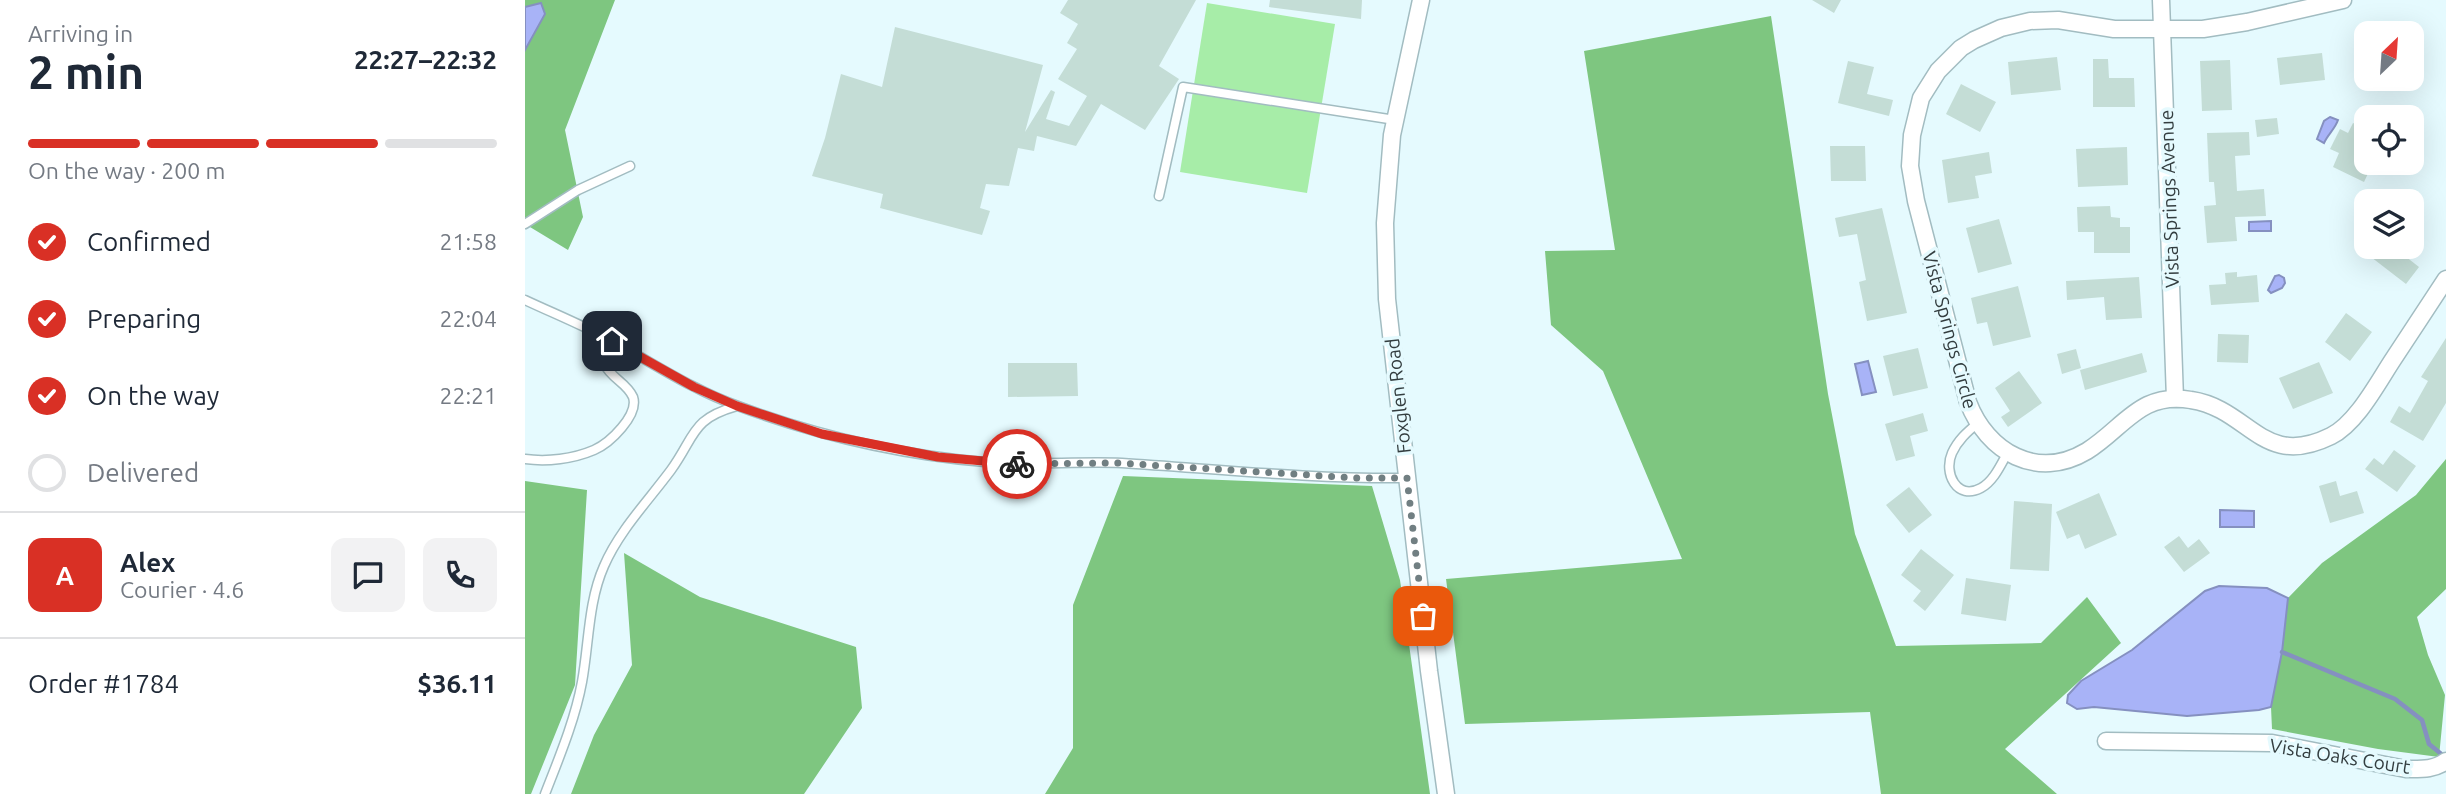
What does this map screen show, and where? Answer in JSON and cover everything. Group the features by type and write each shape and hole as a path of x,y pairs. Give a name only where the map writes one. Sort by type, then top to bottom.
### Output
{"street":[{"name":"Foxglen Road","path":"1421,0 1392,135 1385,259 1407,478 1445,794"},
{"name":"Vista Springs Avenue","path":"2161,0 2175,398"},
{"name":"Vista Springs Circle","path":"2343,0 2203,29 2114,29 2044,19 2001,28 1961,48 1938,71 1920,99 1909,150 1914,189 1968,402 1977,423 1990,440 2025,460 2039,462 2064,460 2086,452 2139,409 2161,400 2175,398 2211,406 2269,441 2287,448 2309,446 2346,425 2368,398 2446,279"},
{"name":"Vista Oaks Court","path":"2106,741 2272,743 2406,769 2425,769 2443,763"}],"lane":[{"path":"1159,196 1183,87 1395,120"},
{"path":"525,224 578,190 630,166"},
{"path":"525,300 612,341 694,387 737,406 822,434 985,462 1043,465 1117,463 1357,478 1407,478"},
{"path":"525,459 545,462 595,450 627,423 634,407 632,397 627,387 609,373 605,365 612,341"},
{"path":"545,794 582,685 592,611 603,568 621,533 678,460 699,423 719,411 737,406"},
{"path":"1977,423 1960,440 1951,454 1951,479 1959,488 1980,488 1993,478 2008,452"}],"green space":[{"path":"525,0 615,0 565,130 583,217 568,250 525,224"},
{"path":"1207,3 1335,24 1307,193 1180,172"},
{"path":"1771,16 1828,394 1855,534 1896,646 2041,643 2087,597 2121,643 2005,749 2057,794 1881,794 1870,712 1465,724 1446,579 1682,559 1603,371 1551,325 1545,251 1615,250 1584,51"},
{"path":"2446,459 2446,589 2417,617 2428,655 2445,695 2439,757 2378,749 2272,729 2271,707 2282,652 2288,598 2322,563 2416,495"},
{"path":"1123,476 1372,486 1400,580 1430,794 1045,794 1073,748 1073,605"},
{"path":"525,481 587,490 575,685 531,794 525,794"},
{"path":"624,553 700,597 856,647 862,708 804,794 571,794 594,735 632,665"}],"water":[{"path":"541,3 545,14 525,50 525,7"},
{"path":"2330,117 2338,120 2324,143 2317,139 2324,121"},
{"path":"2271,221 2271,231 2249,231 2249,222"},
{"path":"2275,276 2284,278 2285,283 2282,288 2271,293 2268,290"},
{"path":"1868,361 1876,392 1862,395 1855,364"},
{"path":"2220,510 2254,511 2254,527 2220,527"},
{"path":"2219,586 2267,588 2288,598 2282,652 2271,707 2187,716 2094,707 2077,709 2067,703 2068,695 2081,681 2132,650 2205,591"}],"building":[{"path":"1068,0 1196,0 1159,66 1179,79 1145,130 1101,104 1076,146 1037,136 1034,151 1018,148 1009,186 986,184 980,208 990,211 982,235 880,208 883,194 812,176 825,138 841,74 882,87 895,27 1043,65 1025,132 1051,90 1055,92 1046,119 1069,126 1087,96 1058,79 1077,49 1067,43 1078,24 1060,13"},
{"path":"1270,0 1362,0 1361,19 1269,7"},
{"path":"1812,0 1841,0 1834,13"},
{"path":"2322,53 2325,80 2280,85 2277,58"},
{"path":"2057,57 2061,90 2011,95 2008,62"},
{"path":"2093,59 2108,59 2109,78 2134,78 2135,107 2093,107"},
{"path":"2230,60 2232,110 2202,111 2200,61"},
{"path":"1848,61 1874,67 1867,94 1893,100 1889,116 1838,103"},
{"path":"1961,84 1996,102 1980,132 1946,114"},
{"path":"2277,118 2279,134 2257,137 2255,120"},
{"path":"2354,123 2354,175 2367,175 2364,182 2333,167 2339,153 2330,149 2340,129 2348,133"},
{"path":"2249,132 2250,155 2235,156 2237,191 2264,189 2266,216 2235,217 2237,241 2207,243 2204,206 2216,205 2214,182 2209,182 2207,133"},
{"path":"1830,146 1865,146 1866,181 1831,181"},
{"path":"2127,147 2128,185 2078,187 2076,149"},
{"path":"1989,152 1992,173 1975,176 1979,198 1948,203 1942,160"},
{"path":"2110,206 2111,217 2120,218 2120,227 2130,227 2130,253 2094,253 2094,232 2078,232 2077,207"},
{"path":"1882,208 1907,313 1867,321 1859,282 1866,280 1857,234 1839,237 1835,218"},
{"path":"1999,219 2012,264 1978,273 1966,228"},
{"path":"2374,259 2409,259 2419,267 2406,284"},
{"path":"2237,272 2237,277 2257,275 2259,302 2211,305 2209,285 2226,284 2225,273"},
{"path":"2139,277 2142,318 2106,320 2104,297 2067,300 2066,281"},
{"path":"2018,286 2031,337 1993,346 1987,322 1977,324 1971,298"},
{"path":"2346,313 2372,332 2350,361 2325,342"},
{"path":"2218,334 2249,335 2248,363 2217,362"},
{"path":"2446,338 2446,403 2423,441 2390,422 2399,406 2410,413 2428,381 2421,377"},
{"path":"1918,348 1928,388 1893,396 1883,356"},
{"path":"2076,349 2081,368 2062,374 2057,354"},
{"path":"2142,353 2147,372 2085,390 2080,370"},
{"path":"2319,362 2333,393 2293,409 2279,378"},
{"path":"1008,363 1077,363 1078,396 1008,397"},
{"path":"2019,371 2042,403 2008,427 2001,417 2010,411 1995,388"},
{"path":"1923,413 1928,431 1910,436 1915,456 1896,461 1885,424"},
{"path":"2394,450 2416,466 2397,492 2365,469 2374,458 2383,465"},
{"path":"2336,481 2340,496 2357,491 2364,513 2330,523 2319,486"},
{"path":"1909,487 1932,515 1909,533 1886,505"},
{"path":"2099,493 2117,535 2085,549 2079,534 2067,539 2056,512"},
{"path":"2014,501 2052,504 2049,571 2010,569"},
{"path":"2179,536 2188,548 2199,539 2210,553 2184,572 2164,547"},
{"path":"1921,549 1954,575 1925,611 1913,601 1921,591 1901,575"},
{"path":"1966,578 2011,585 2006,621 1961,614"}],"waterway":[{"path":"2282,652 2395,699 2422,720 2429,744 2445,757"}],"way so far":[{"path":"1017,464 1117,463 1357,478 1407,478 1423,616"}],"route":[{"path":"612,341 694,387 737,406 822,434 938,457 1017,464"}]}
